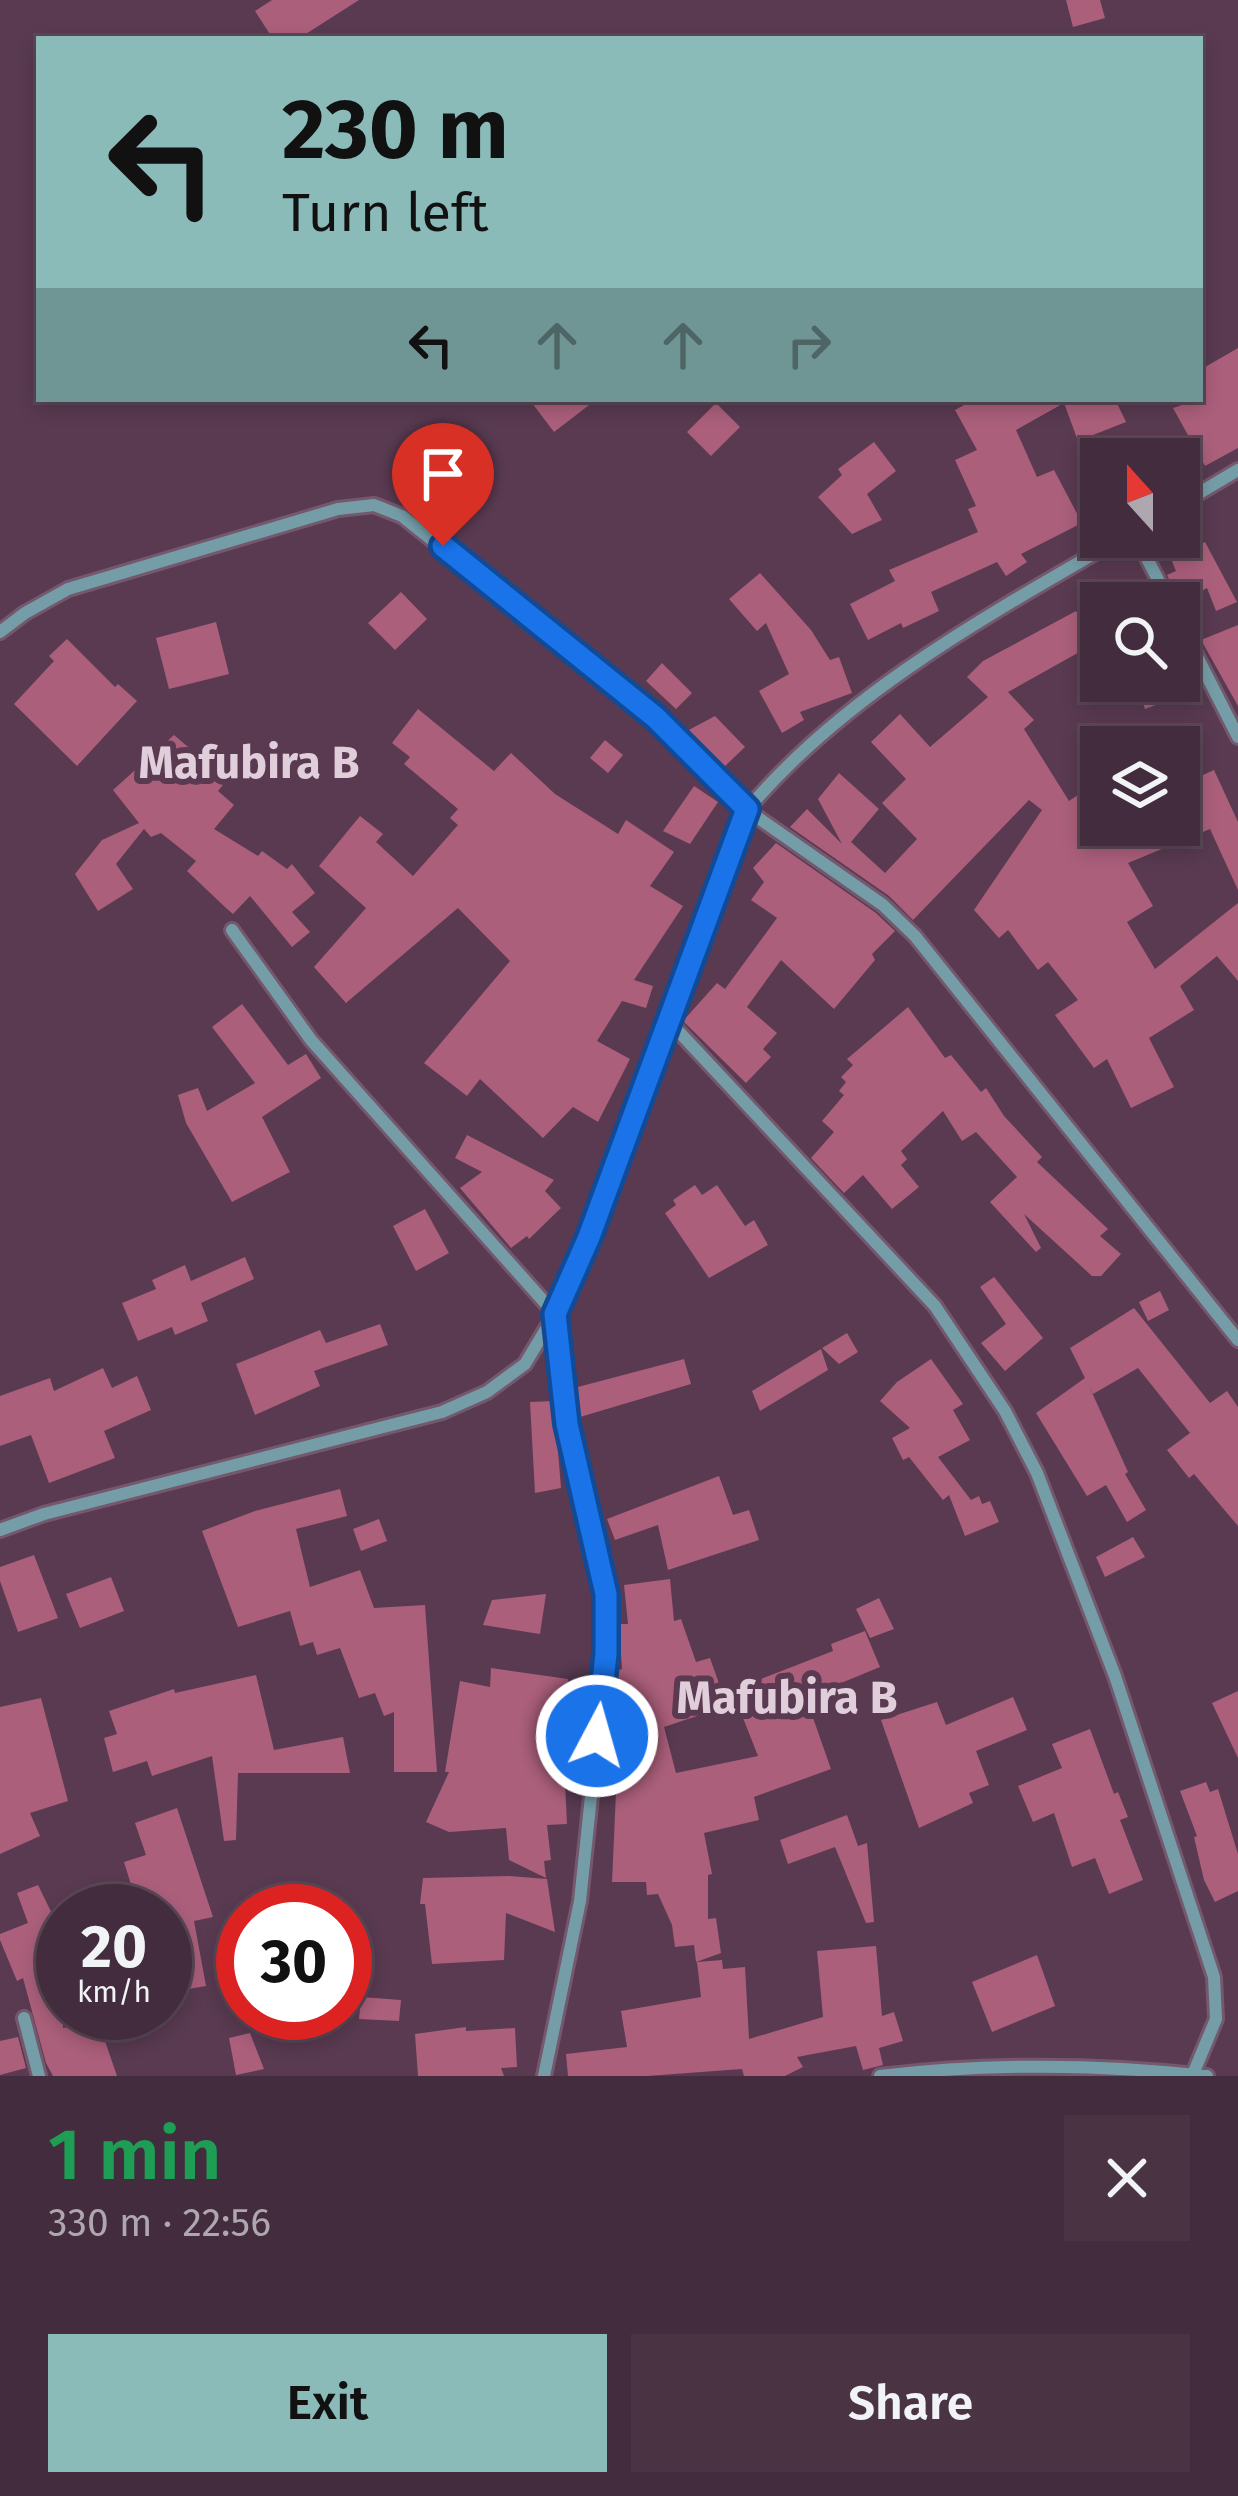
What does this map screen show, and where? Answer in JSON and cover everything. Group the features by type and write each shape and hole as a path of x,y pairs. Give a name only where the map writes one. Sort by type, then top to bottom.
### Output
{"street":[{"path":"1200,493 1238,470"},
{"path":"0,632 68,589 338,509 374,505 402,516 655,717 747,809 883,905 915,936 1238,1340"},
{"path":"0,1530 44,1514 442,1412 487,1392 525,1364 555,1314 589,1237 747,809 825,728 1000,609 1088,558"},
{"path":"1200,662 1238,737"},
{"path":"232,930 311,1040 555,1314 567,1424 606,1594 606,1654 580,1900 544,2076"},
{"path":"667,1019 935,1306 1005,1411 1037,1474 1115,1676 1214,1977 1216,2019 1193,2074"},
{"path":"23,2018 39,2076"},
{"path":"880,2076 939,2069 1059,2066 1207,2076"}],"building":[{"path":"272,0 359,0 303,36 271,36 255,11"},
{"path":"1066,0 1100,0 1105,18 1073,27"},
{"path":"1238,348 1238,448 1205,466 1200,438 1190,438 1173,408 1203,402 1203,368"},
{"path":"531,402 593,402 554,432"},
{"path":"970,402 1116,402 1126,422 1078,441 1064,403 1016,430 1037,477 1054,470 1080,524 1021,554 1027,562 1006,576 997,562 931,592 939,611 868,640 850,604 895,581 889,570 978,532 968,509 976,506 955,460 977,450 955,410"},
{"path":"716,403 740,427 711,456 687,432"},
{"path":"874,442 896,471 867,494 882,520 852,534 818,497 842,475 838,469"},
{"path":"1205,542 1237,602 1216,611 1207,588 1200,592 1200,582 1170,582 1167,575 1176,571 1171,559 1200,558 1200,544"},
{"path":"760,573 811,630 830,660 839,657 852,693 800,712 804,720 782,733 759,691 789,674 766,623 757,631 729,599"},
{"path":"401,592 427,619 395,650 368,623"},
{"path":"1076,611 1080,652 1008,692 1034,720 1024,729 1069,801 1080,793 1080,846 1169,846 1128,863 1153,906 1127,922 1155,969 1238,903 1238,981 1217,956 1180,986 1194,1010 1149,1038 1174,1087 1131,1108 1107,1059 1094,1068 1055,1015 1078,1000 1048,962 1038,970 1008,930 999,938 974,910 1042,810 1029,800 913,920 889,896 790,827 807,809 842,844 818,799 839,773 879,809 851,842 885,873 917,839 882,803 906,779 871,742 900,714 930,747 988,697 967,677 983,661"},
{"path":"216,622 229,674 169,689 156,638"},
{"path":"1238,625 1238,706 1201,640"},
{"path":"67,639 115,687 118,684 137,701 77,766 14,704 54,661 49,656"},
{"path":"662,663 692,693 676,709 646,681"},
{"path":"418,709 494,771 511,753 555,794 618,834 626,820 674,852 650,886 683,906 634,980 653,986 646,1008 622,1001 597,1041 630,1059 598,1122 573,1107 543,1138 480,1079 467,1096 424,1063 510,961 458,908 346,1003 314,967 366,908 319,866 360,816 383,834 376,842 413,876 458,825 450,818 458,809 404,764 410,757 392,743"},
{"path":"715,716 745,747 722,769 685,732"},
{"path":"174,735 227,780 218,791 234,805 214,829 258,856 262,851 287,869 292,864 315,893 292,912 310,932 292,947 250,896 233,914 226,908 187,871 196,861 161,833 151,837 144,829 116,864 133,889 98,911 75,874 102,840 139,823 113,790"},
{"path":"605,740 623,755 608,773 590,758"},
{"path":"1214,770 1238,822 1238,890 1210,829 1200,833 1200,776"},
{"path":"694,786 718,802 690,844 663,831"},
{"path":"776,843 895,931 872,954 875,960 834,1009 781,960 747,1007 777,1033 763,1049 771,1057 746,1083 683,1021 717,983 725,989 777,918 751,900 764,882 753,868"},
{"path":"242,1004 288,1065 306,1054 321,1078 262,1117 290,1172 232,1202 186,1123 178,1095 198,1088 207,1111 255,1083 212,1027"},
{"path":"908,1007 945,1058 951,1055 981,1092 986,1088 1004,1116 1042,1157 1037,1162 1108,1229 1100,1236 1121,1254 1101,1276 1092,1276 1024,1214 1041,1248 1036,1252 990,1202 1017,1177 976,1132 962,1141 943,1111 901,1151 907,1159 901,1165 919,1187 892,1209 863,1175 844,1193 811,1158 834,1132 822,1121 844,1095 839,1091 846,1082 841,1077 853,1065 847,1059"},
{"path":"467,1135 554,1180 545,1191 561,1208 529,1239 511,1248 460,1188 482,1172 455,1158"},
{"path":"695,1185 702,1195 717,1185 745,1226 754,1220 768,1245 709,1278 665,1213 676,1205 673,1200"},
{"path":"425,1209 449,1253 416,1271 393,1226"},
{"path":"245,1257 254,1279 201,1303 208,1321 175,1335 172,1327 138,1341 122,1303 156,1289 152,1280 185,1265 191,1281"},
{"path":"994,1277 1043,1338 1005,1371 981,1343 1006,1324 980,1287"},
{"path":"1160,1291 1169,1310 1148,1321 1139,1302"},
{"path":"1134,1308 1210,1403 1227,1391 1238,1407 1238,1526 1167,1450 1190,1433 1138,1368 1093,1394 1089,1386 1125,1474 1146,1510 1127,1522 1106,1485 1087,1496 1036,1413 1085,1378 1070,1348"},
{"path":"380,1324 388,1345 314,1371 320,1386 255,1415 236,1364 320,1330 326,1343"},
{"path":"847,1333 858,1352 839,1364 822,1348"},
{"path":"821,1349 828,1370 760,1411 752,1391"},
{"path":"684,1359 691,1384 580,1417 574,1388"},
{"path":"931,1359 963,1404 953,1410 970,1440 938,1457 971,1500 979,1496 982,1504 990,1501 999,1522 965,1536 949,1495 943,1500 909,1457 903,1460 892,1438 910,1428 880,1401 897,1382"},
{"path":"103,1368 112,1388 137,1376 151,1410 104,1431 115,1458 49,1483 31,1435 0,1446 0,1396 50,1378 54,1391"},
{"path":"554,1401 561,1488 535,1493 530,1402"},
{"path":"719,1476 733,1515 749,1510 759,1540 668,1570 658,1525 615,1540 607,1519"},
{"path":"340,1489 347,1516 296,1529 310,1587 360,1570 374,1608 425,1605 437,1772 394,1772 394,1712 384,1716 375,1693 359,1698 340,1648 317,1655 313,1642 300,1646 290,1611 238,1627 202,1531 255,1511"},
{"path":"379,1519 387,1541 361,1551 353,1529"},
{"path":"1133,1537 1145,1557 1105,1577 1096,1557"},
{"path":"34,1555 58,1618 18,1632 0,1581 0,1567"},
{"path":"111,1577 124,1611 80,1628 66,1594"},
{"path":"670,1579 674,1621 681,1619 696,1662 710,1658 727,1706 664,1727 676,1773 758,1756 732,1690 833,1651 831,1644 865,1631 880,1667 812,1695 818,1712 812,1715 831,1769 754,1797 759,1820 704,1833 712,1874 708,1875 708,1919 716,1918 721,1953 696,1962 694,1945 675,1947 672,1925 658,1894 647,1895 646,1882 612,1882 617,1770 627,1770 612,1694 619,1693 615,1671 622,1669 619,1624 628,1624 624,1585"},
{"path":"546,1594 540,1634 483,1625 492,1600"},
{"path":"879,1598 894,1629 870,1638 856,1609"},
{"path":"491,1668 568,1679 559,1783 565,1783 567,1824 547,1825 551,1860 544,1861 546,1878 509,1860 506,1828 449,1832 426,1822 449,1772 445,1772 460,1681 490,1687"},
{"path":"256,1675 274,1750 343,1737 350,1773 238,1773 236,1840 224,1841 212,1756 152,1776 147,1761 113,1772 104,1738 117,1734 109,1711 174,1689 175,1693"},
{"path":"1238,1691 1238,1758 1212,1703"},
{"path":"1013,1697 1027,1730 976,1751 989,1785 969,1793 973,1803 919,1828 881,1720 937,1702 946,1725"},
{"path":"41,1698 68,1801 30,1813 40,1836 0,1854 0,1707"},
{"path":"1090,1729 1114,1794 1118,1792 1128,1817 1120,1820 1143,1880 1109,1894 1095,1858 1072,1867 1054,1813 1033,1822 1018,1786 1062,1768 1052,1744"},
{"path":"1206,1782 1210,1792 1218,1789 1238,1854 1238,1891 1215,1902 1204,1880 1197,1836 1180,1791"},
{"path":"177,1808 213,1917 194,1921 206,1986 192,1988 192,1884 131,1884 124,1862 146,1855 135,1823"},
{"path":"847,1815 858,1846 867,1843 874,1922 866,1923 835,1847 788,1864 780,1840"},
{"path":"423,1878 547,1879 555,1932 506,1913 504,1960 432,1964 425,1904 420,1904"},
{"path":"36,1886 36,2026 23,1978 17,1981 0,1940 0,1934 28,1923 17,1893"},
{"path":"876,1946 882,2016 894,2012 903,2041 879,2048 883,2065 863,2070 856,2046 797,2057 803,2067 785,2076 744,2076 742,2069 568,2076 566,2054 627,2047 621,2011 701,1997 697,1962 722,1960 723,1969 745,1967 749,2039 823,2017 817,1951"},
{"path":"1037,1955 1055,2006 992,2032 972,1982"},
{"path":"372,1998 401,2000 399,2021 372,2020"},
{"path":"466,2027 466,2031 515,2028 517,2067 501,2068 504,2076 418,2076 415,2034"},
{"path":"18,2037 26,2068 0,2075 0,2041"},
{"path":"40,2040 105,2040 117,2076 53,2076"},
{"path":"229,2040 253,2040 264,2069 236,2075"}],"district":[{"name":"Mafubira B","path":"249,763"},
{"name":"Mafubira B","path":"787,1698"}],"route":[{"path":"443,546 655,717 747,809 589,1237 555,1314 567,1424 606,1594 606,1654 597,1736"}]}
